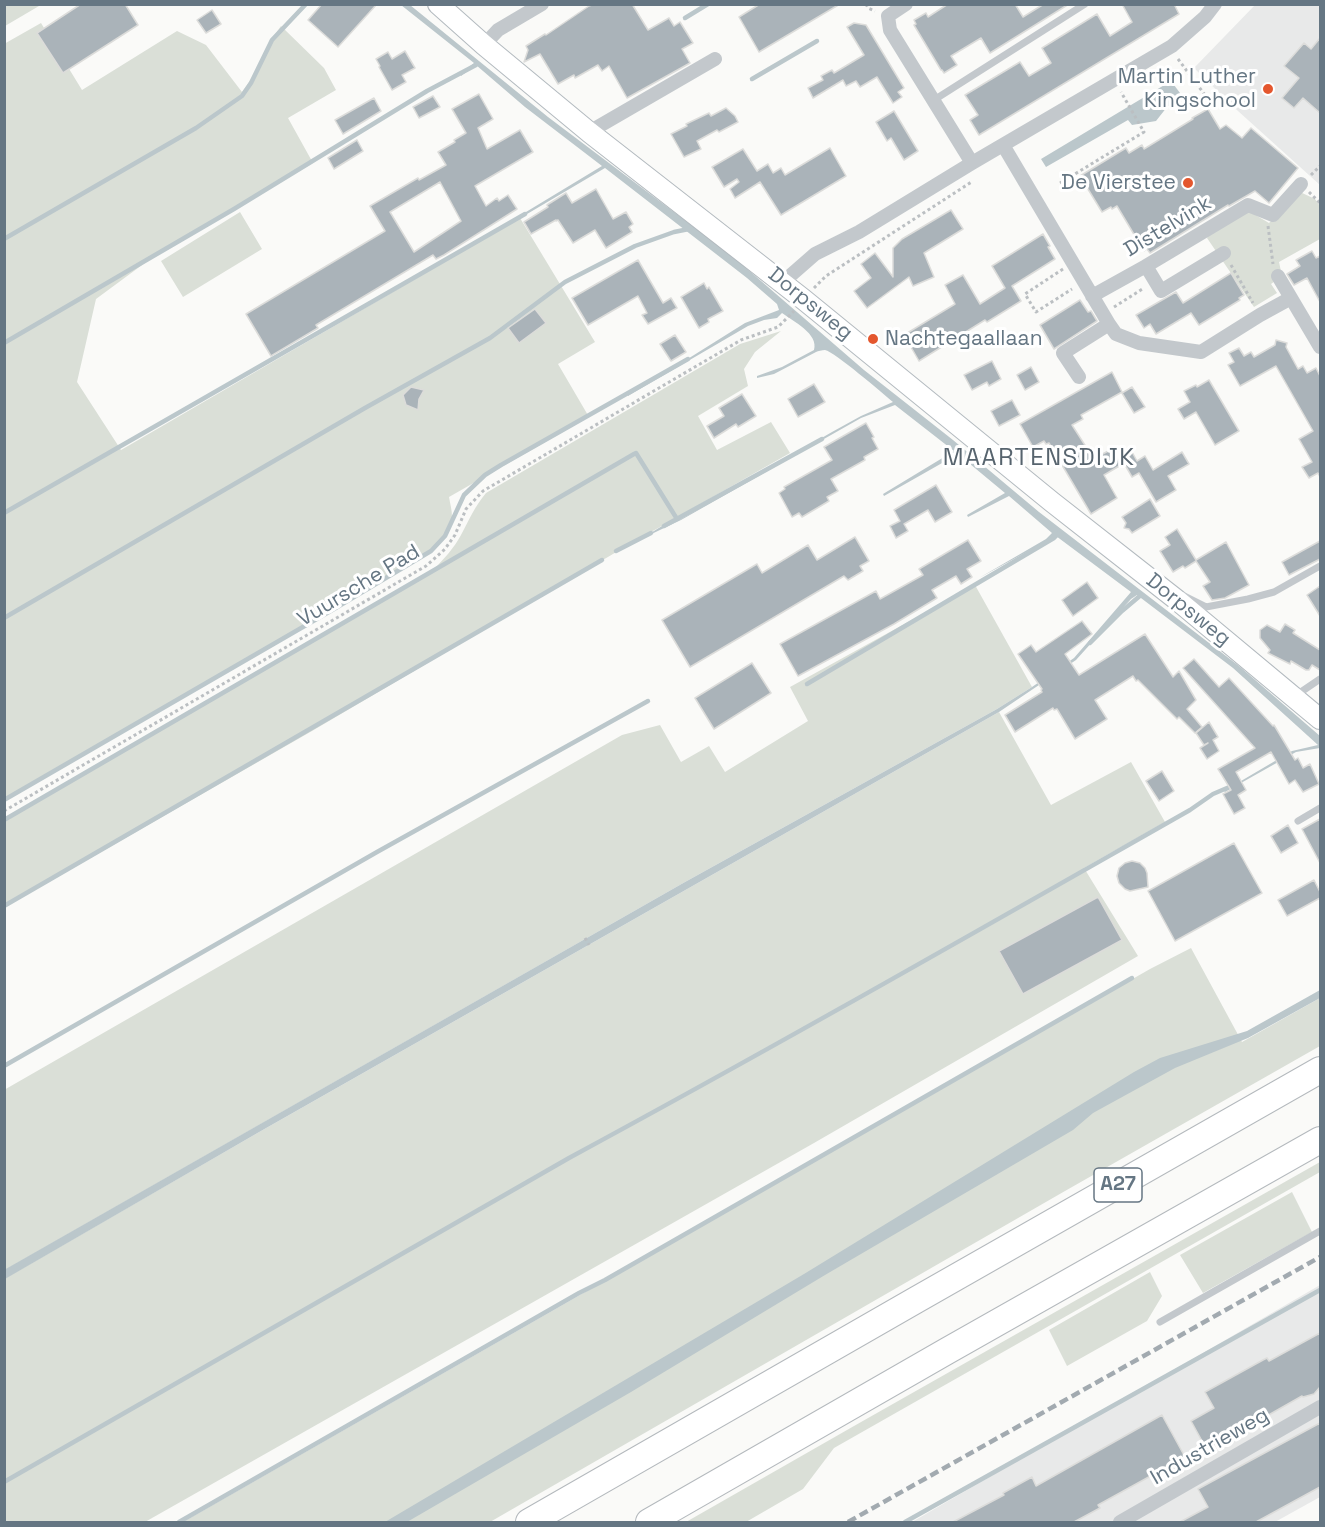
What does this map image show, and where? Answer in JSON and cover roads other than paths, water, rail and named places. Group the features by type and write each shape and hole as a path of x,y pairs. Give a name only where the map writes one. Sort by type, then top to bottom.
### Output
{"highway":[{"name":"A27","path":"529,1522 1320,1070"},
{"path":"649,1522 1320,1140"}],"street":[{"name":"Dorpsweg","path":"438,4 483,45 589,132 783,282 800,304 1177,600 1320,719"},
{"path":"483,45 498,30 542,4"},
{"path":"906,4 888,16 890,30 972,163"},
{"path":"783,282 814,254 859,232 1169,47 1205,17 1215,4"},
{"path":"589,132 715,59"},
{"path":"1003,145 1116,334 1139,343 1201,351 1291,298"},
{"name":"Distelvink","path":"1092,296 1248,205 1273,215 1301,184"},
{"path":"1146,266 1161,291 1224,253"},
{"path":"1278,276 1320,347"},
{"path":"1079,377 1063,353 1106,319"},
{"name":"Industrieweg","path":"1120,1522 1320,1407"}],"lane":[{"path":"934,100 1085,4"},
{"path":"1177,600 1182,595 1206,607 1248,599 1274,592 1320,566"},
{"path":"1294,696 1320,679"},
{"path":"1298,820 1320,808"},
{"path":"1160,1322 1320,1231"}],"waterway":[{"path":"4,239 196,128 242,96 272,40 306,4"},
{"path":"685,18 708,4"},
{"path":"752,79 817,41"},
{"path":"4,343 234,209 427,91 476,65"},
{"path":"4,513 525,214"},
{"path":"4,618 490,338 565,282 635,246 689,229"},
{"path":"4,800 431,551 445,536 464,495 485,475 688,359"},
{"path":"664,526 822,439"},
{"path":"4,820 636,453 677,519"},
{"path":"616,551 651,533"},
{"path":"807,684 1058,534"},
{"path":"4,906 602,560"},
{"path":"1090,643 1141,595"},
{"path":"4,1066 377,852 648,701"},
{"path":"4,1482 569,1158 958,942 1190,810 1213,794 1234,785"},
{"path":"179,1522 1132,978"},
{"path":"905,1522 1320,1290"}],"railway":[{"path":"848,1522 1320,1257"}],"place":[{"name":"Martin Luther Kingschool","path":"1268,89"},
{"name":"De Vierstee","path":"1188,183"},
{"name":"Nachtegaallaan","path":"873,339"}],"district":[{"name":"MAARTENSDIJK","path":"1039,458"}]}
